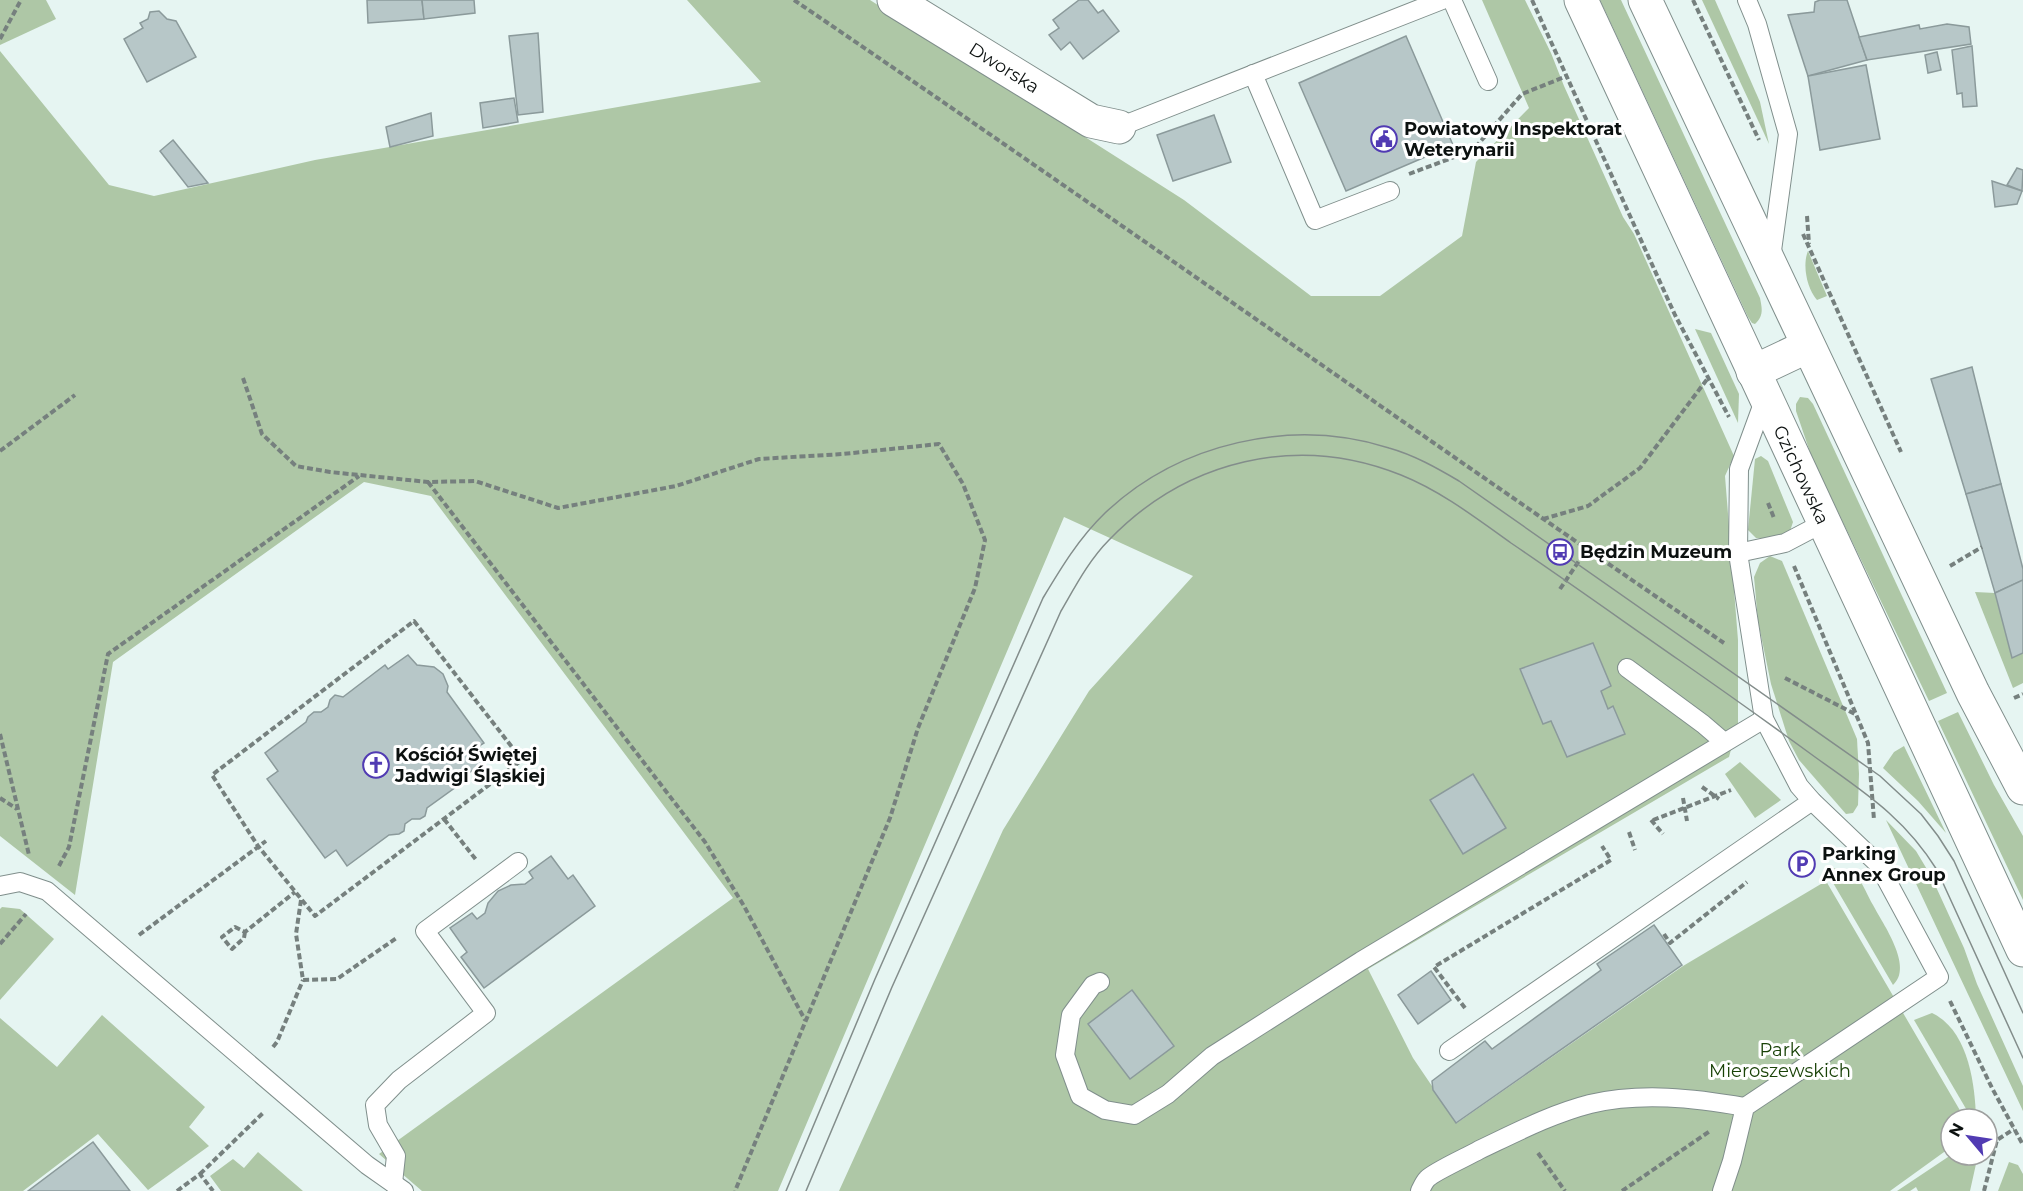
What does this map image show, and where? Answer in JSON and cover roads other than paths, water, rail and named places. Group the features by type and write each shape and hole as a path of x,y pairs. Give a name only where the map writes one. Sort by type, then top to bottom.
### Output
{"street":[{"name":"Dworska","path":"894,0 1091,121 1119,127"},
{"name":"Gzichowska","path":"1581,0 2023,950"},
{"path":"1645,0 1973,693 2023,788"},
{"path":"1759,385 1808,346"}],"lane":[{"path":"1119,127 1442,0"},
{"path":"1452,0 1488,81"},
{"path":"1747,0 1788,134 1770,266"},
{"path":"1253,74 1315,220 1390,191"},
{"path":"1722,1191 1745,1107 1939,977 1878,864 1799,786 1764,719 1738,553 1739,469 1746,450 1759,385"},
{"path":"1738,553 1785,543 1823,523"},
{"path":"1627,668 1724,742"},
{"path":"1100,982 1093,985 1071,1015 1065,1055 1080,1096 1105,1110 1134,1114 1168,1094 1212,1056 1361,961 1764,719"},
{"path":"1449,1051 1812,801"},
{"path":"398,1187 396,1156 378,1125 375,1105 399,1080 486,1013 425,931 518,862"},
{"path":"0,886 20,882 47,891 367,1165 398,1187"},
{"path":"1420,1191 1427,1178 1522,1130 1590,1104 1631,1098 1669,1097 1745,1107"}],"tram line":[{"path":"786,1191 875,979 1043,598 1064,565 1079,543 1105,513 1134,489 1167,469 1202,453 1276,436 1314,435 1352,439 1398,451 1442,471 1880,776 1921,814 1954,861 2023,1013"},
{"path":"806,1191 892,987 1061,611 1083,574 1109,540 1139,513 1172,490 1208,473 1245,462 1283,456 1322,456 1362,462 1416,481 1444,497 1730,696 1851,782 1882,807 1911,835 1937,870 2023,1058"}],"place":[{"name":"Powiatowy Inspektorat Weterynarii","path":"1384,139"},
{"name":"Będzin Muzeum","path":"1560,552"},
{"name":"Kościół Świętej Jadwigi Śląskiej","path":"376,765"},
{"name":"Parking Annex Group","path":"1802,864"}],"park label":[{"name":"Park Mieroszewskich","path":"1780,1060"}]}
